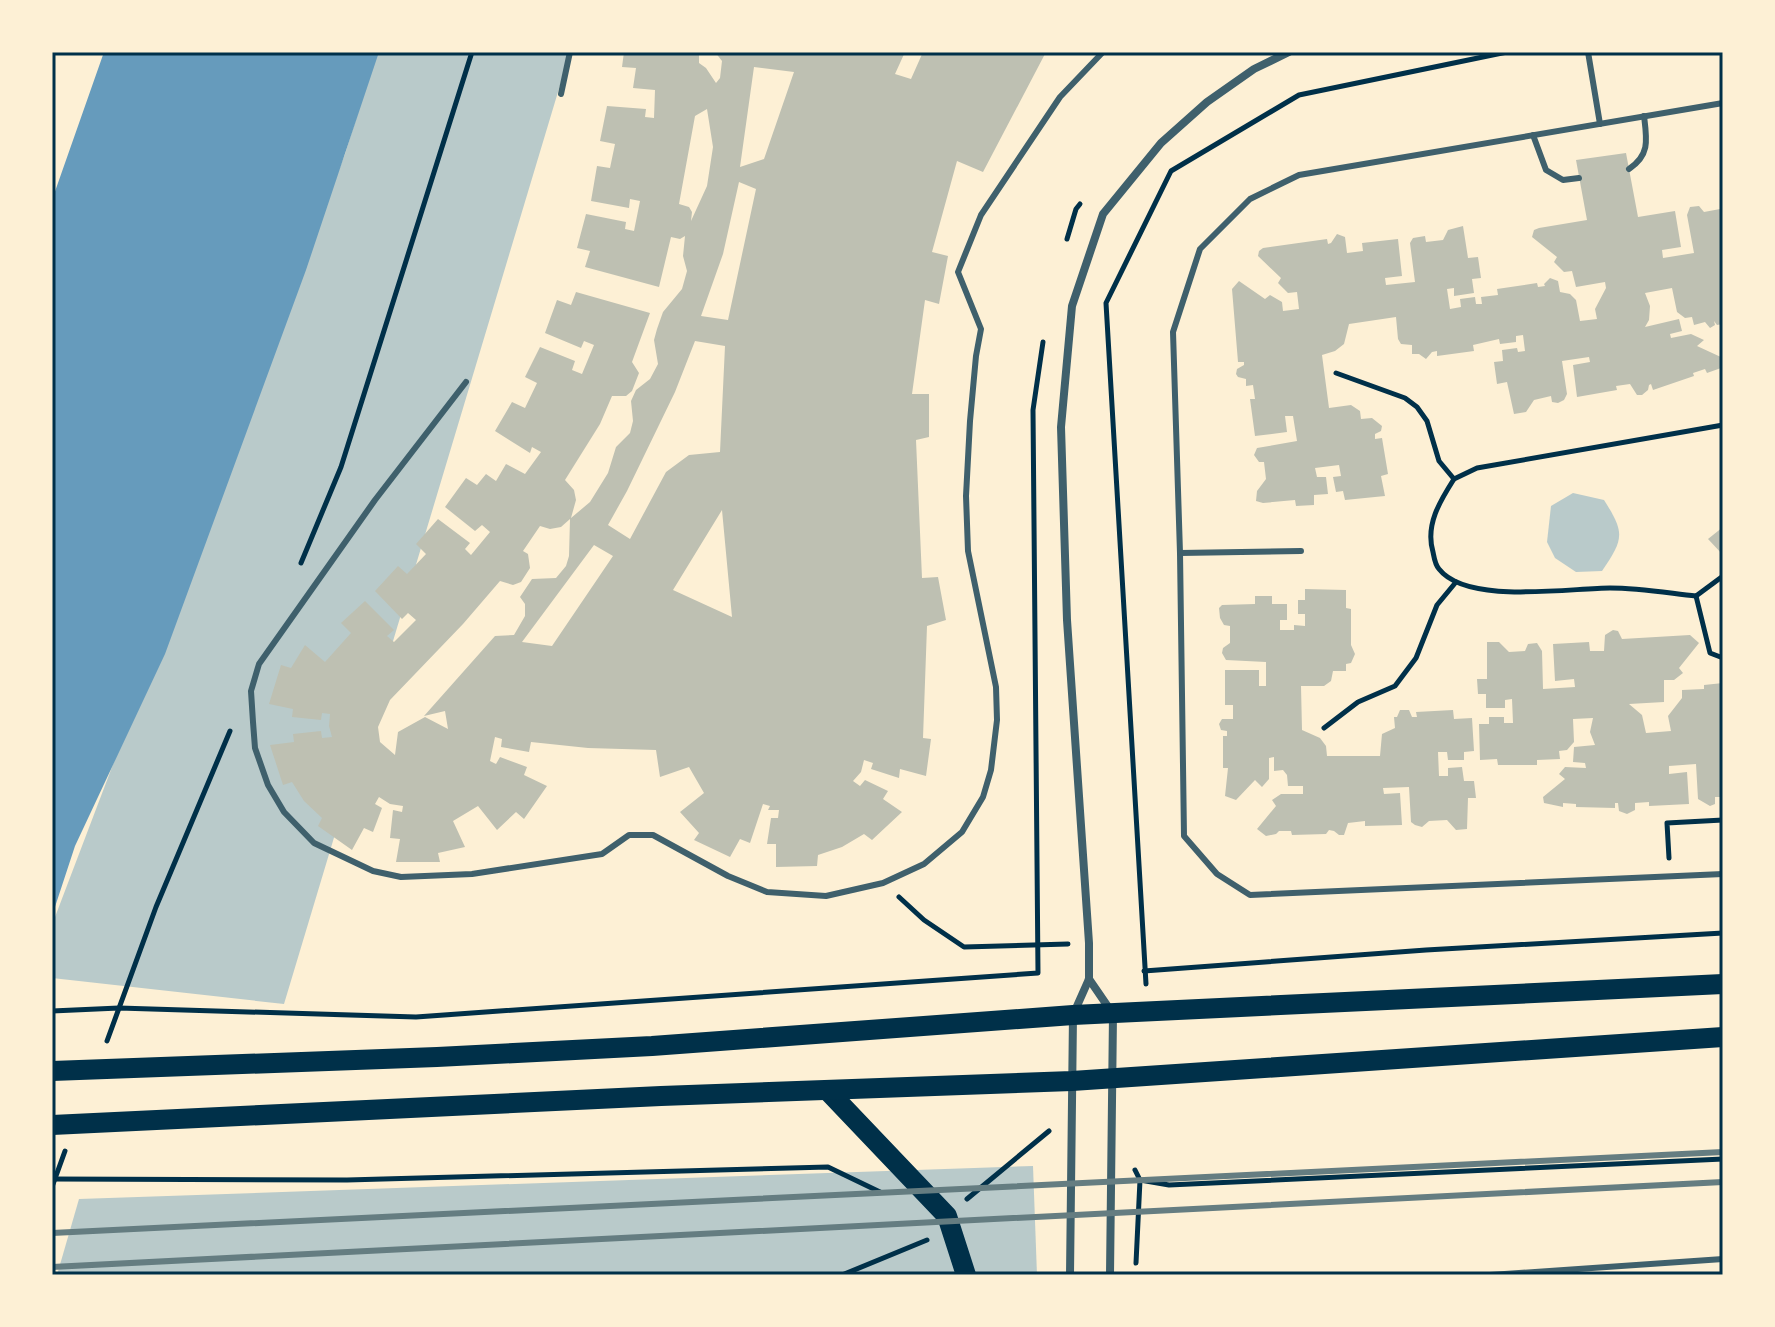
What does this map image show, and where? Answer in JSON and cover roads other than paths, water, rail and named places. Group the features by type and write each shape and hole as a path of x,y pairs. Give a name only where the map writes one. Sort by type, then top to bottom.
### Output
{"main road":[{"path":"52,1071 652,1046 1073,1015 1723,984"},
{"path":"52,1125 1072,1081 1723,1037"},
{"path":"827,1090 947,1216 966,1275"}],"street":[{"path":"1070,1275 1073,1015 1089,979 1067,620 1061,427 1072,306 1103,214 1161,143 1207,102 1254,69 1289,52"},
{"path":"1089,979 1113,1014 1110,1275"}],"lane":[{"path":"561,94 570,52"},
{"path":"466,382 375,500 259,664 251,691 255,748 268,785 284,812 314,843 373,871 401,877 472,874 602,854 629,835 653,835 728,876 767,892 826,896 883,883 924,864 962,832 983,797 991,770 997,720 996,687 968,551 966,496 970,421 981,329 958,272 981,215 1060,97 1103,52"},
{"path":"1588,52 1600,124"},
{"path":"1723,103 1299,175 1250,199 1200,249 1173,332 1184,836 1217,874 1250,895 1723,874"},
{"path":"1629,169 1641,161 1647,141 1644,116"},
{"path":"1533,135 1546,170 1563,180 1579,178"},
{"path":"1180,553 1301,551"},
{"path":"1490,1275 1596,1271 1723,1259"}],"water":[{"path":"104,52 379,52 306,270 165,654 75,846 52,916 52,200"}],"railway":[{"path":"52,1233 1723,1152"},
{"path":"52,1267 1723,1182"}]}
